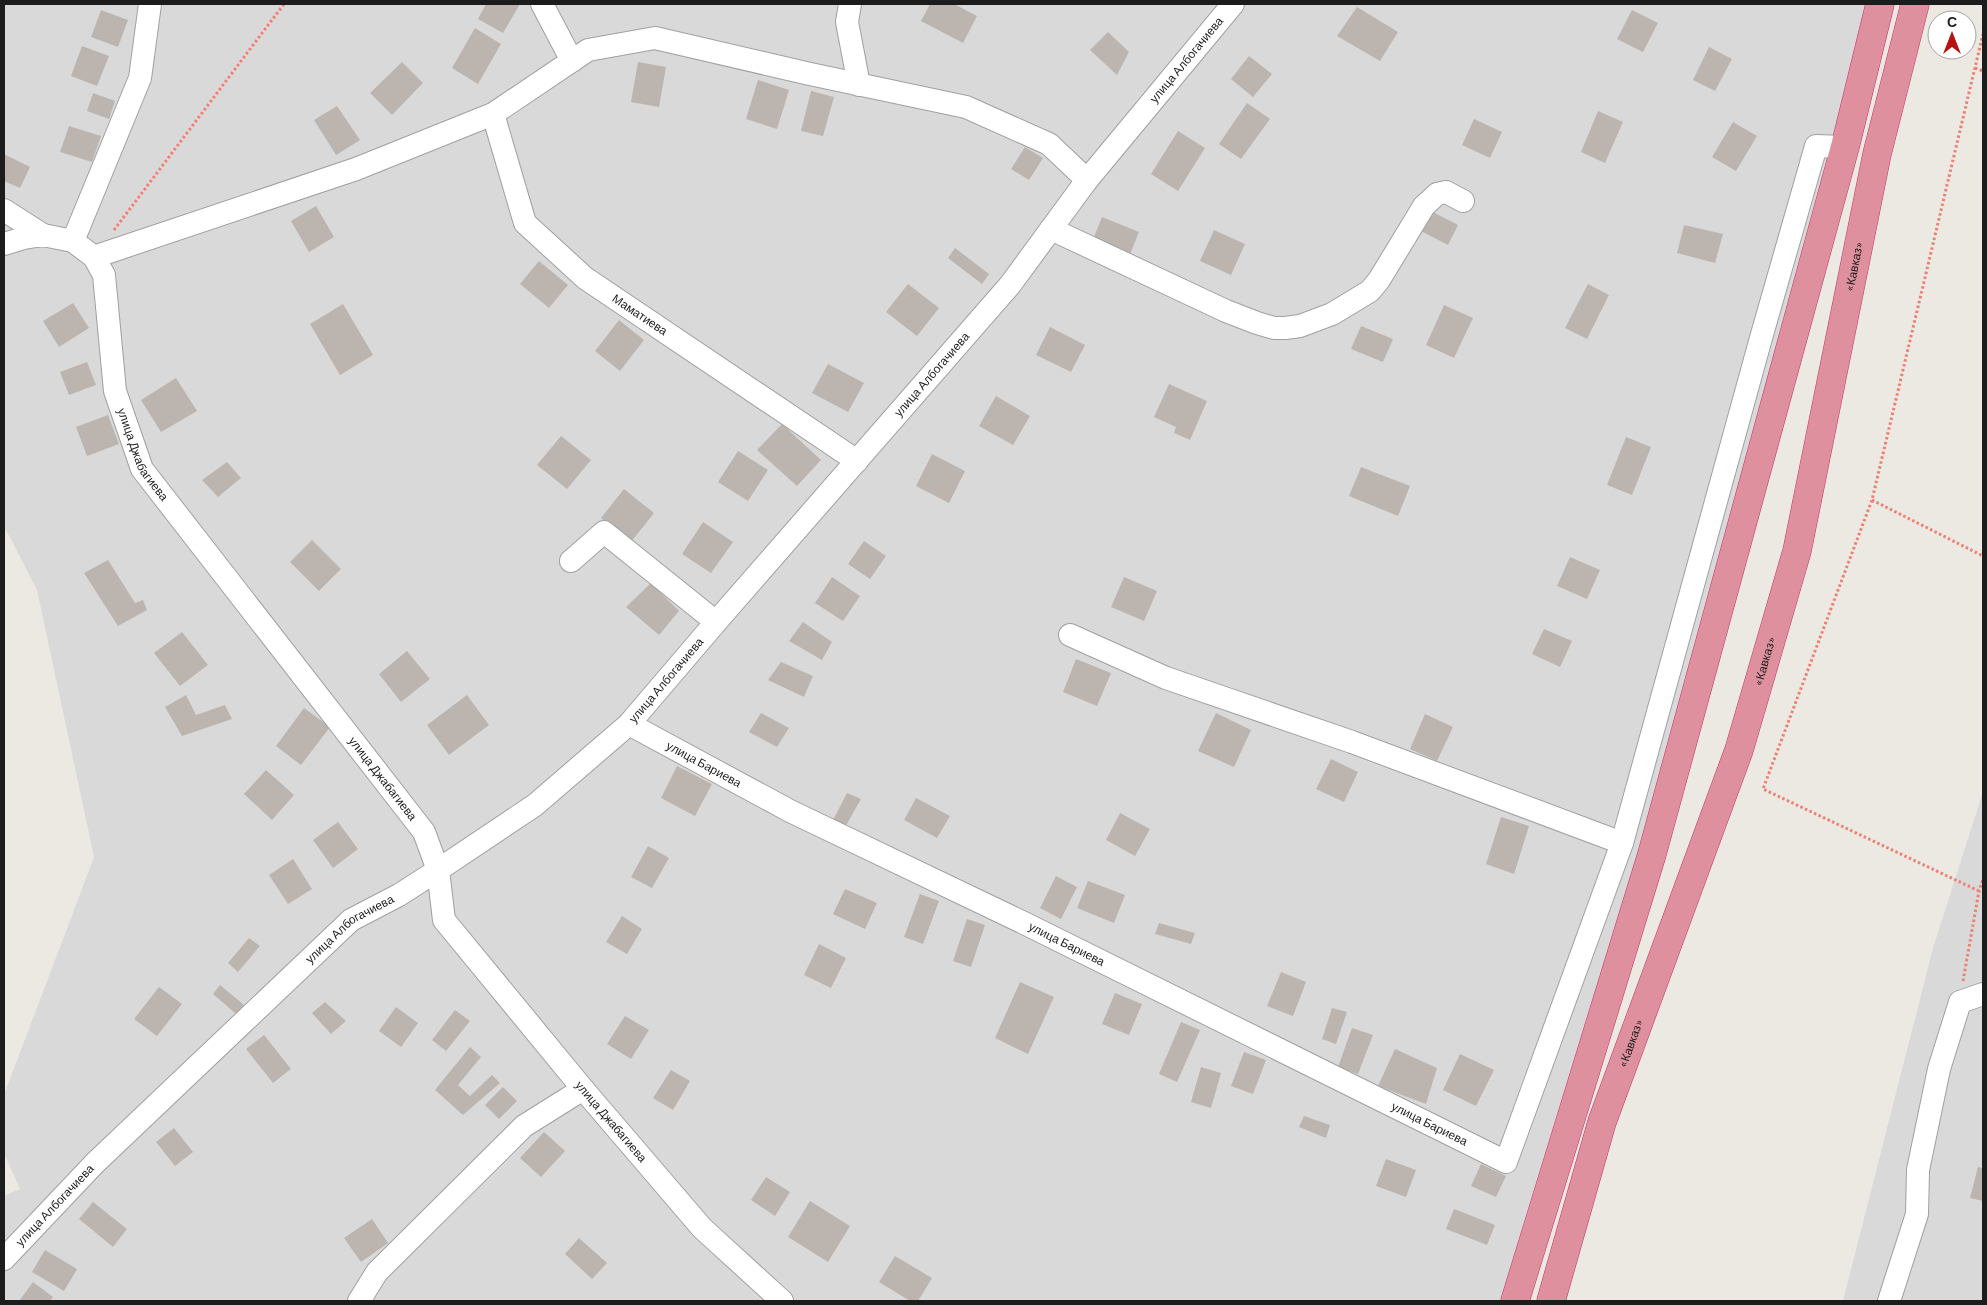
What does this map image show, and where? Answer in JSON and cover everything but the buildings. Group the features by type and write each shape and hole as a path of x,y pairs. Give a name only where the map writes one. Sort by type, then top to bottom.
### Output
{"highway":[{"path":"1515,1301 1652,854 1845,146 1880,4"},
{"name":"«Кавказ»","path":"1551,1301 1602,1122 1740,750 1797,551 1877,154 1915,4"}],"street":[{"path":"73,241 140,78 150,4"},
{"path":"542,4 572,62"},
{"path":"850,4 847,22 859,85"},
{"name":"улица Албогачиева","path":"4,1259 95,1163 351,920 398,895 438,870 535,805 629,724 1010,285 1087,180 1233,4"},
{"path":"94,257 356,169 493,114 588,50 655,38 859,85 966,107 1049,144 1087,180"},
{"name":"Маматиева","path":"493,114 525,223 585,278 857,461"},
{"path":"1070,636 1166,678 1362,746 1622,843 1761,338 1816,146 1845,146"},
{"path":"1051,229 1226,311 1274,328 1285,328 1300,326 1324,318 1370,291 1379,280 1424,206 1437,194 1446,192 1463,200"},
{"path":"4,210 43,235"},
{"path":"4,244 43,235"},
{"name":"улица Джабагиева","path":"43,235 73,241 94,257 104,275 115,391 142,468 424,832 438,870 444,920 583,1089 702,1228 782,1301"},
{"path":"571,561 604,532 716,622"},
{"name":"улица Бариева","path":"629,724 790,811 1035,929 1506,1162 1622,843"},
{"path":"1889,1301 1917,1214 1918,1170 1939,1069 1960,1002 1983,994"},
{"path":"360,1301 377,1272 524,1126 583,1089"}],"path":[{"path":"94,257 144,187 284,4"},
{"path":"1979,890 1763,789 1872,500 1983,34"},
{"path":"1975,68 1983,71"},
{"path":"1872,500 1983,556"},
{"path":"1960,1002 1979,890 1983,879"}],"shaded area":[{"path":"4,4 1880,4 1515,1301 4,1301 4,1196 20,1189 4,1153 4,1095 94,857 37,590 4,526"},
{"path":"1983,792 1983,1301 1843,1301 1933,948"}]}
